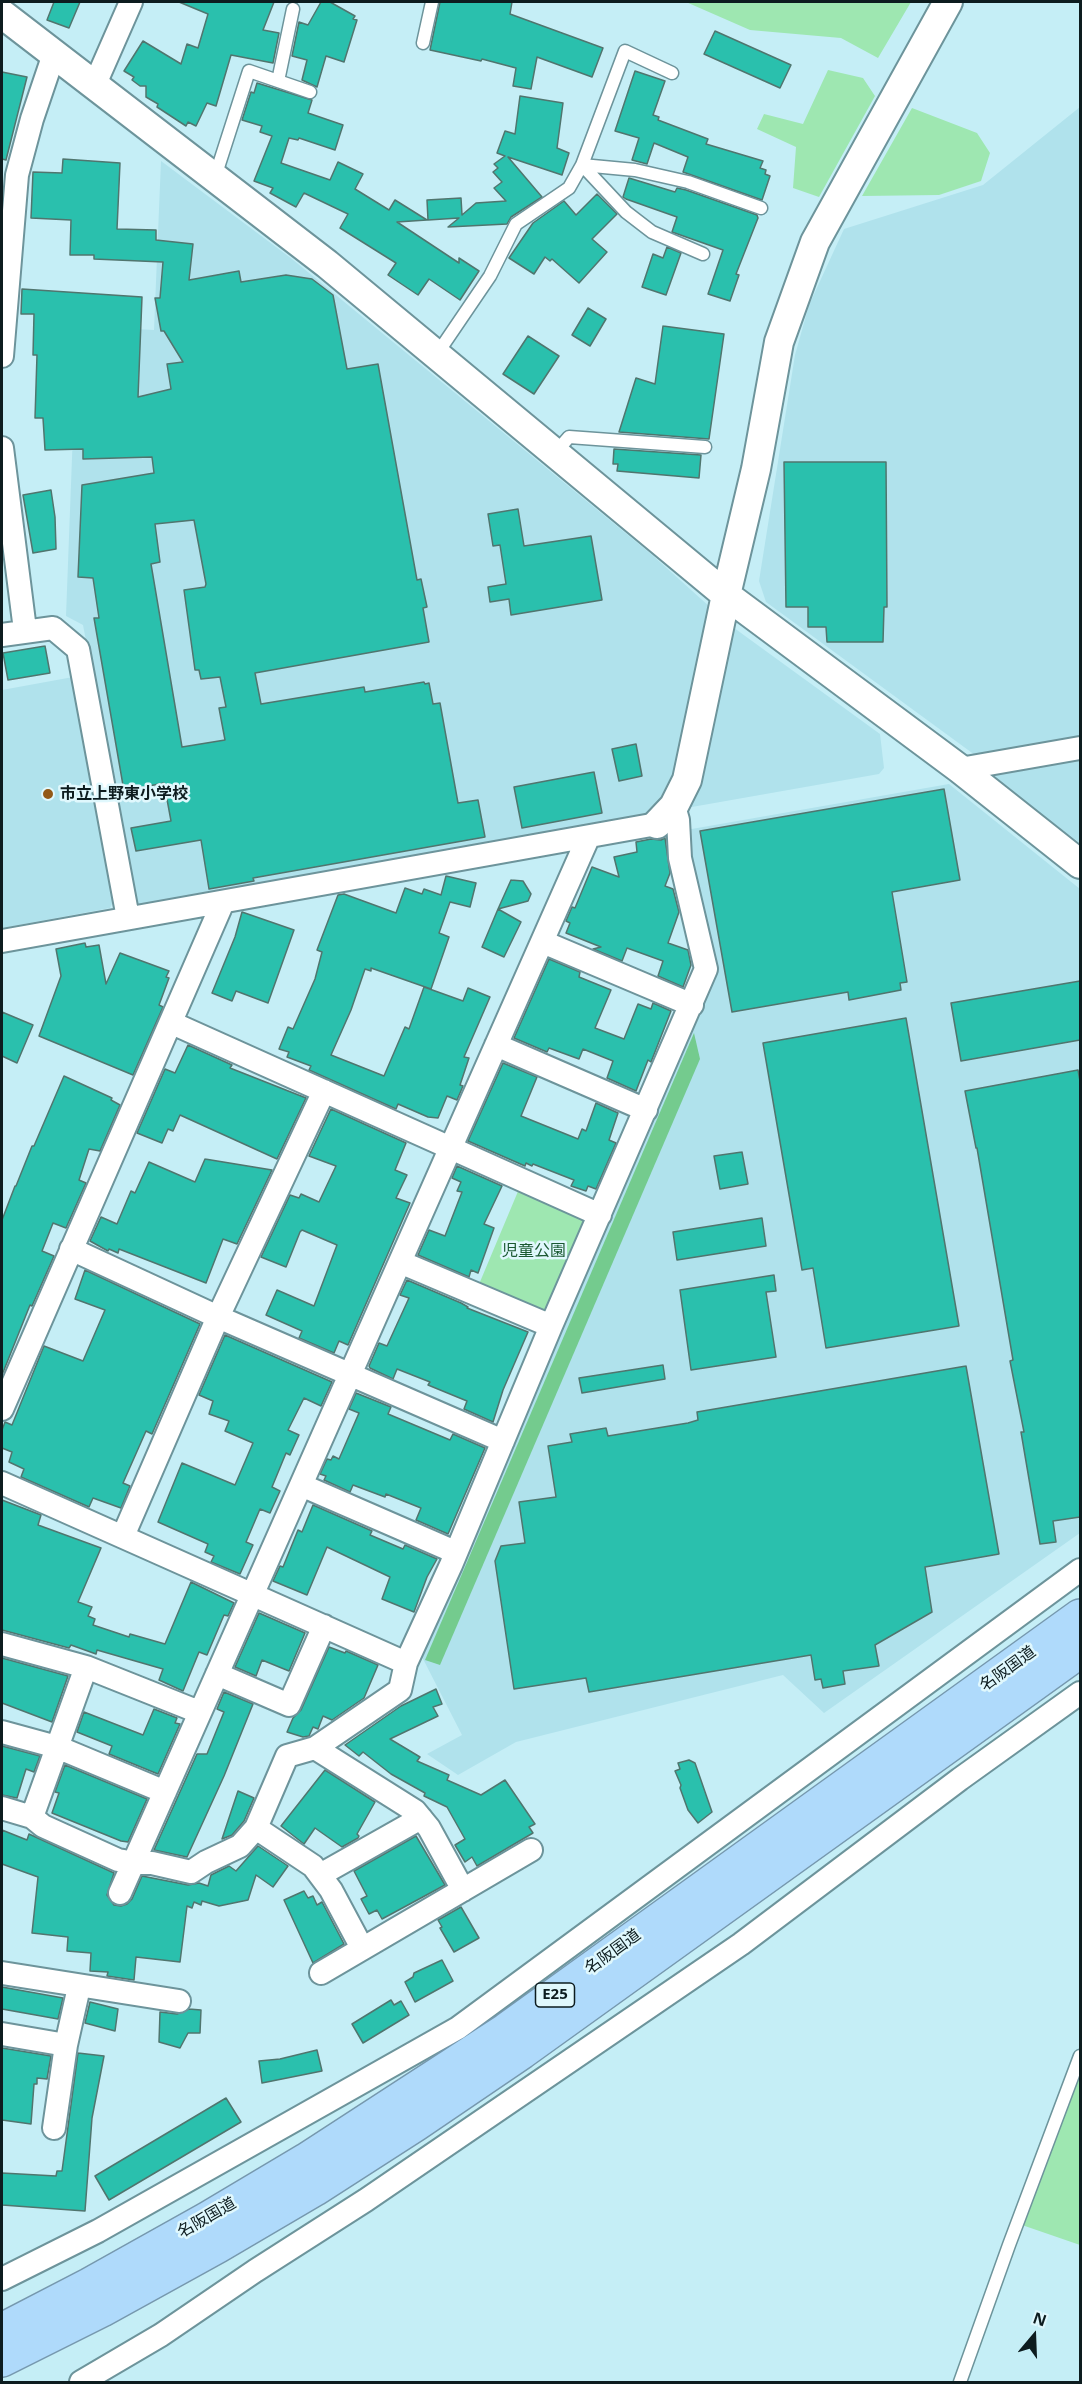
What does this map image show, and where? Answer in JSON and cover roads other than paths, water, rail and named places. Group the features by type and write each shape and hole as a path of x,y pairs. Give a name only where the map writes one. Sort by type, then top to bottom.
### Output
{"highway":[{"name":"名阪国道","path":"2,2330 89,2285 207,2219 395,2103 506,2030 1080,1616"},
{"name":"名阪国道","path":"2,2360 102,2310 218,2246 396,2137 522,2052 1080,1651"},
{"path":"2,2310 157,2233 302,2151 395,2103"},
{"path":"5,2382 96,2328 218,2246"}],"street":[{"path":"95,84 131,2"},
{"path":"665,815 687,780 726,595 756,469 778,342 815,242 948,2"},
{"path":"2,14 327,264 726,595 960,769 1080,864"},
{"path":"2,356 9,174 32,119 54,54"},
{"path":"2,448 25,630"},
{"path":"2,635 25,630 53,628 78,649 128,918"},
{"path":"960,769 1080,748"},
{"path":"2,941 588,838 665,815 678,820 680,858 706,969 406,1663 400,1690 315,1748 287,1756 256,1828 240,1846 206,1862 191,1872 152,1863 118,1860 43,1826 32,1817 2,1808"},
{"path":"120,1893 588,838"},
{"path":"2,1408 223,902"},
{"path":"543,942 692,1005"},
{"path":"172,1023 450,1147 522,1182 600,1215"},
{"path":"496,1045 646,1110"},
{"path":"123,1536 218,1317 324,1091"},
{"path":"71,1249 218,1317 503,1441"},
{"path":"400,1262 551,1326"},
{"path":"2,1483 406,1663"},
{"path":"301,1485 455,1552"},
{"path":"2,2279 98,2231 458,2028 1080,1570"},
{"path":"217,1674 289,1705 324,1626"},
{"path":"2,1644 86,1667 199,1712"},
{"path":"32,1817 86,1667"},
{"path":"81,2382 162,2335 255,2271 366,2200 741,1944 960,1779 1080,1693"},
{"path":"2,1732 57,1747 165,1792"},
{"path":"315,1748 415,1811 429,1828 463,1890"},
{"path":"320,1875 421,1818"},
{"path":"256,1828 313,1866 331,1890 362,1948"},
{"path":"321,1973 531,1850"},
{"path":"2,1973 179,2001"},
{"path":"54,2128 66,2045 79,1987"},
{"path":"2,2034 66,2045"}],"lane":[{"path":"423,43 432,2"},
{"path":"278,81 292,9"},
{"path":"437,354 490,276 516,224 570,188 582,165 624,51 672,73"},
{"path":"215,177 249,71 310,92"},
{"path":"582,165 635,170 688,182 761,208"},
{"path":"582,165 626,212 652,232 703,254"},
{"path":"556,452 569,437 705,447"},
{"path":"960,2382 1080,2056"}],"place":[{"name":"市立上野東小学校","path":"48,794"}],"park label":[{"name":"児童公園","path":"534,1251"}]}
